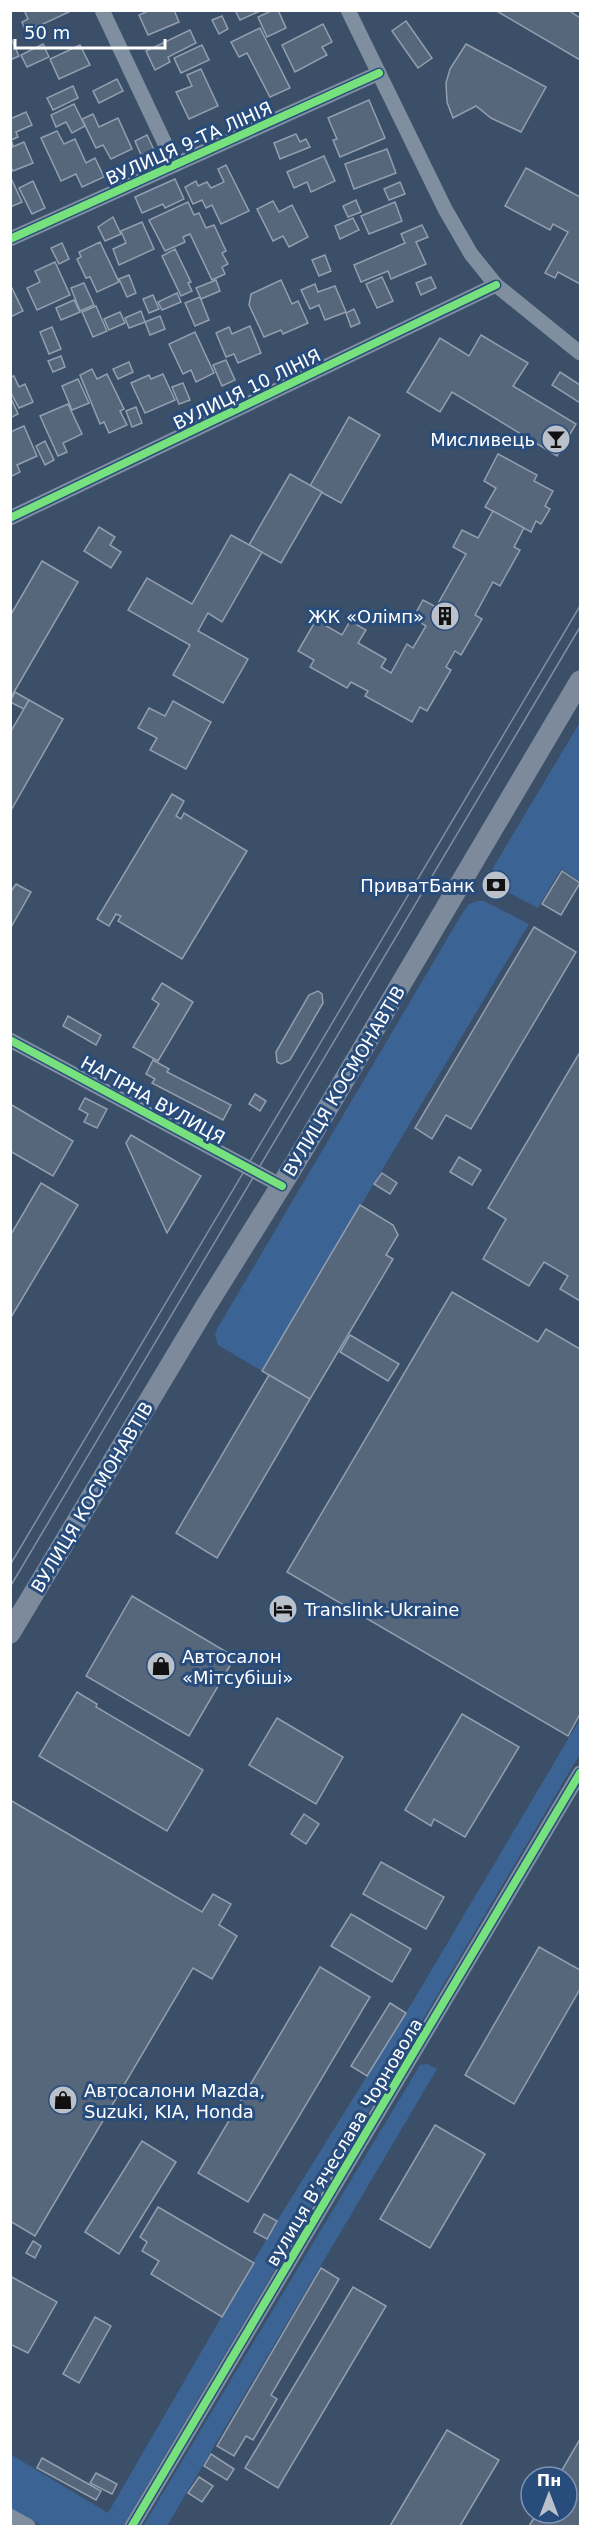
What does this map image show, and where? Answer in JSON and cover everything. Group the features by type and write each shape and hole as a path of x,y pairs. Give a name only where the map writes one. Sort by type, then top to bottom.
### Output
{"main road":[{"name":"ВУЛИЦЯ КОСМОНАВТІВ","path":"10,1633 282,1186 580,681"}],"street":[{"path":"102,10 176,165"},
{"path":"348,10 445,209 471,254 496,285 580,353"},
{"name":"ВУЛИЦЯ 9-ТА ЛІНІЯ","path":"10,239 379,73"},
{"name":"ВУЛИЦЯ 10 ЛІНІЯ","path":"10,518 496,285"},
{"name":"НАГІРНА ВУЛИЦЯ","path":"10,1040 282,1186"},
{"name":"вулиця Вʼячеслава Чорновола","path":"132,2526 580,1773"},
{"path":"10,2516 28,2526"}],"shaded area":[{"path":"580,722 580,881 561,869 538,908 496,886 492,878 493,868"},
{"path":"484,901 529,924 262,1371 218,1345 215,1335 217,1329 463,912 469,904"},
{"path":"580,1719 580,1754 123,2526 42,2526 11,2508 10,2454 108,2513 277,2221 406,2013"},
{"path":"427,2064 437,2069 167,2526 143,2526 420,2065"}],"building":[{"path":"24,10 68,10 69,12 26,32 22,22 28,19"},
{"path":"150,10 174,10 179,22 148,35 139,15"},
{"path":"235,10 262,10 240,20"},
{"path":"278,10 286,28 267,37 258,17"},
{"path":"495,10 568,10 580,18 580,60"},
{"path":"222,16 228,29 219,34 212,20"},
{"path":"406,21 432,58 418,68 392,31"},
{"path":"323,24 332,42 322,47 327,55 295,72 282,45"},
{"path":"260,28 290,88 270,97 247,53 239,57 231,42"},
{"path":"190,30 196,43 168,57 170,62 155,70 146,51"},
{"path":"10,36 19,56 10,60"},
{"path":"43,44 49,57 27,67 21,55"},
{"path":"466,44 546,87 521,132 491,118 476,106 453,118 447,102 446,83 450,69"},
{"path":"80,45 90,65 59,79 50,59"},
{"path":"202,45 209,60 181,73 174,58"},
{"path":"201,69 218,106 189,119 176,92 192,86 187,75"},
{"path":"117,79 123,91 99,103 93,91"},
{"path":"73,86 78,98 53,110 47,98"},
{"path":"369,100 385,138 340,157 333,140 337,139 328,118"},
{"path":"74,104 85,126 72,133 66,122 56,127 51,115"},
{"path":"26,112 32,125 16,132 18,137 11,140 13,145 10,146 10,119"},
{"path":"93,114 99,127 118,118 132,149 111,159 103,145 96,148 82,119"},
{"path":"57,131 64,144 75,139 86,163 95,158 104,177 82,187 76,174 61,181 41,138"},
{"path":"296,134 300,142 306,139 310,147 280,159 274,143"},
{"path":"147,135 155,152 142,157 135,141"},
{"path":"24,142 33,163 13,171 10,165 10,148"},
{"path":"387,149 396,173 354,189 345,164"},
{"path":"324,156 335,181 311,192 307,182 294,188 287,172"},
{"path":"226,165 249,211 221,224 212,205 206,208 202,200 193,204 185,187 196,181 198,186 207,182 211,188 224,182 218,169"},
{"path":"526,168 580,197 580,284 558,272 555,278 545,273 568,232 553,224 550,230 505,206"},
{"path":"10,176 22,202 10,207"},
{"path":"175,179 184,199 165,208 163,204 142,213 135,197"},
{"path":"33,181 45,208 32,214 19,188"},
{"path":"400,182 405,194 389,200 384,189"},
{"path":"356,200 361,212 348,217 343,206"},
{"path":"273,201 279,212 292,205 308,237 289,247 283,236 273,241 257,209"},
{"path":"188,202 194,215 199,213 206,228 214,225 226,251 222,253 228,264 222,267 225,274 212,280 190,234 183,237 185,242 165,251 149,220"},
{"path":"395,202 402,221 369,234 361,216"},
{"path":"113,217 121,234 105,241 98,227"},
{"path":"353,218 359,230 340,239 335,226"},
{"path":"142,222 154,249 119,265 113,249 126,243 121,231"},
{"path":"422,225 428,237 416,242 426,264 391,279 388,271 361,282 354,265 405,243 401,234"},
{"path":"100,242 119,282 97,292 90,277 86,278 77,259 81,257 79,252"},
{"path":"62,243 69,259 59,264 51,248"},
{"path":"175,249 191,282 188,283 192,291 181,296 162,256"},
{"path":"325,255 331,271 319,276 312,260"},
{"path":"55,262 70,295 37,310 27,288 40,282 35,271"},
{"path":"129,275 136,293 127,297 119,279"},
{"path":"382,277 393,301 377,308 366,284"},
{"path":"431,277 436,288 421,295 416,283"},
{"path":"216,280 220,291 201,299 196,288"},
{"path":"281,280 292,304 298,301 308,323 283,334 281,330 264,337 249,305 251,294"},
{"path":"84,283 94,305 80,311 71,288"},
{"path":"10,284 23,311 10,317"},
{"path":"315,284 318,292 335,286 346,312 325,320 319,305 310,309 301,290"},
{"path":"177,293 181,302 162,310 158,302"},
{"path":"153,295 159,309 149,313 143,299"},
{"path":"200,297 209,320 195,326 185,303"},
{"path":"74,300 80,312 61,320 56,308"},
{"path":"96,306 107,331 93,337 82,312"},
{"path":"354,309 360,323 351,327 346,313"},
{"path":"141,311 145,322 129,328 125,318"},
{"path":"120,312 125,323 109,330 104,319"},
{"path":"160,316 165,329 150,335 145,322"},
{"path":"250,326 261,353 238,363 234,354 226,357 216,333 229,327 232,334"},
{"path":"52,327 61,349 49,354 40,332"},
{"path":"195,332 214,373 196,382 191,370 183,374 169,344"},
{"path":"481,335 528,363 513,386 576,424 557,456 452,392 440,412 407,392 440,338 469,356"},
{"path":"61,356 65,367 53,372 48,361"},
{"path":"226,360 235,380 222,386 213,365"},
{"path":"129,362 133,372 118,379 113,369"},
{"path":"92,369 97,379 107,374 124,409 120,411 127,425 109,433 104,422 100,424 80,375"},
{"path":"560,372 580,385 580,403 552,385"},
{"path":"163,374 175,400 145,413 131,383 149,375 151,379"},
{"path":"14,376 19,387 25,384 33,402 19,408 10,391 10,377"},
{"path":"78,379 89,403 72,410 62,386"},
{"path":"183,383 190,400 179,404 172,387"},
{"path":"10,399 18,414 10,418"},
{"path":"68,404 82,434 63,443 67,452 58,456 40,416"},
{"path":"136,407 142,423 132,427 126,411"},
{"path":"349,417 380,435 341,503 310,486"},
{"path":"24,426 37,456 17,465 20,472 10,477 10,432"},
{"path":"45,441 54,460 45,465 36,446"},
{"path":"498,454 537,475 534,481 553,491 545,506 550,509 541,524 536,521 531,532 485,507 496,488 484,481"},
{"path":"290,474 322,492 281,563 249,545"},
{"name":"ЖК «Олімп»","path":"493,511 524,528 514,547 520,550 500,586 493,582 475,615 482,619 461,655 455,651 446,667 451,670 427,711 420,707 412,722 365,696 368,691 351,682 347,688 310,667 314,660 298,651 316,620 342,635 350,621 366,630 358,643 386,659 381,667 391,673 407,644 413,648 426,626 413,618 423,600 436,607 466,554 453,547 462,530 478,538"},
{"path":"99,527 115,537 110,545 121,552 111,568 84,551"},
{"path":"231,535 262,552 222,622 208,613 198,631 248,659 223,703 173,675 190,645 128,610 147,578 192,604"},
{"path":"42,561 78,582 10,699 10,616"},
{"path":"15,692 29,700 24,709 10,702"},
{"path":"29,700 63,719 10,812 10,733"},
{"path":"173,701 211,722 186,769 150,750 157,738 138,728 149,708 165,716"},
{"path":"172,794 184,801 176,816 181,819 184,813 247,851 182,959 118,921 121,916 116,914 109,926 97,919"},
{"path":"562,871 580,883 561,915 542,904"},
{"path":"16,884 31,892 10,929 10,893"},
{"path":"534,927 576,952 471,1129 446,1115 432,1139 415,1128"},
{"path":"162,983 193,1002 158,1061 133,1047 159,1004 152,999"},
{"path":"318,991 322,994 323,1003 290,1060 281,1064 277,1062 276,1052 309,995"},
{"path":"68,1016 101,1035 96,1045 63,1026"},
{"path":"580,1052 580,1301 560,1289 568,1276 544,1262 529,1286 483,1259 506,1219 488,1208"},
{"path":"153,1060 169,1069 167,1072 231,1105 223,1120 152,1083 155,1079 146,1074"},
{"path":"255,1094 266,1101 260,1111 249,1104"},
{"path":"85,1098 107,1109 97,1128 84,1122 88,1114 79,1109"},
{"path":"10,1104 73,1141 53,1176 10,1151"},
{"path":"131,1135 201,1176 167,1233 126,1143"},
{"path":"459,1157 481,1170 472,1185 450,1172"},
{"path":"382,1173 397,1183 390,1194 374,1184"},
{"path":"41,1183 78,1205 10,1319 10,1236"},
{"path":"360,1205 393,1225 398,1235 386,1255 393,1259 310,1399 262,1371"},
{"path":"452,1292 538,1342 546,1329 580,1349 580,1714 568,1736 287,1572"},
{"path":"350,1335 399,1364 388,1381 340,1352"},
{"path":"269,1375 310,1399 217,1558 176,1533"},
{"name":"Автосалон «Мітсубіші»","path":"132,1596 235,1657 189,1736 86,1676"},
{"path":"77,1692 97,1704 96,1707 203,1770 167,1831 39,1756"},
{"path":"462,1714 519,1747 465,1837 434,1819 431,1826 405,1810"},
{"path":"277,1718 343,1757 316,1804 249,1765"},
{"name":"Автосалони Mazda, Suzuki, KIA, Honda","path":"10,1800 202,1912 213,1894 231,1904 219,1925 237,1936 212,1979 193,1968 35,2236 10,2221"},
{"path":"304,1814 319,1824 306,1844 291,1834"},
{"path":"381,1862 444,1897 426,1929 363,1894"},
{"path":"351,1914 411,1949 392,1982 331,1946"},
{"path":"539,1947 580,1970 580,1989 514,2104 465,2075"},
{"path":"320,1967 370,1997 248,2202 198,2173"},
{"path":"390,2003 406,2013 367,2076 351,2066"},
{"path":"435,2125 485,2154 430,2248 380,2219"},
{"path":"142,2141 176,2162 119,2254 85,2232"},
{"path":"158,2207 254,2263 222,2317 151,2274 159,2261 142,2251 147,2242 140,2237"},
{"path":"264,2214 277,2221 267,2239 254,2232"},
{"path":"33,2241 41,2246 35,2258 26,2253"},
{"path":"321,2268 339,2279 271,2395 277,2399 253,2440 246,2436 234,2456 217,2446"},
{"path":"10,2276 57,2302 28,2353 10,2344"},
{"path":"353,2287 386,2306 278,2488 245,2468"},
{"path":"95,2317 111,2326 79,2383 63,2374"},
{"path":"447,2430 499,2460 460,2526 390,2526"},
{"path":"580,2439 580,2526 529,2526 579,2525 579,2465 565,2465"},
{"path":"211,2454 234,2469 227,2480 204,2466"},
{"path":"42,2458 101,2491 96,2500 37,2468"},
{"path":"96,2473 117,2484 112,2494 90,2483"},
{"path":"199,2477 213,2486 202,2502 188,2493"}],"tram line":[{"path":"10,1565 580,606"},
{"path":"10,1587 580,627"}],"cycle path":[{"path":"10,239 379,73"},
{"path":"10,518 496,285"},
{"path":"10,1040 282,1186"},
{"path":"132,2526 580,1773"}],"place":[{"name":"Мисливець","path":"556,439"},
{"name":"ЖК «Олімп»","path":"445,616"},
{"name":"ПриватБанк","path":"496,885"},
{"name":"Translink-Ukraine","path":"283,1609"},
{"name":"Автосалон «Мітсубіші»","path":"161,1666"},
{"name":"Автосалони Mazda, Suzuki, KIA, Honda","path":"63,2100"}]}
